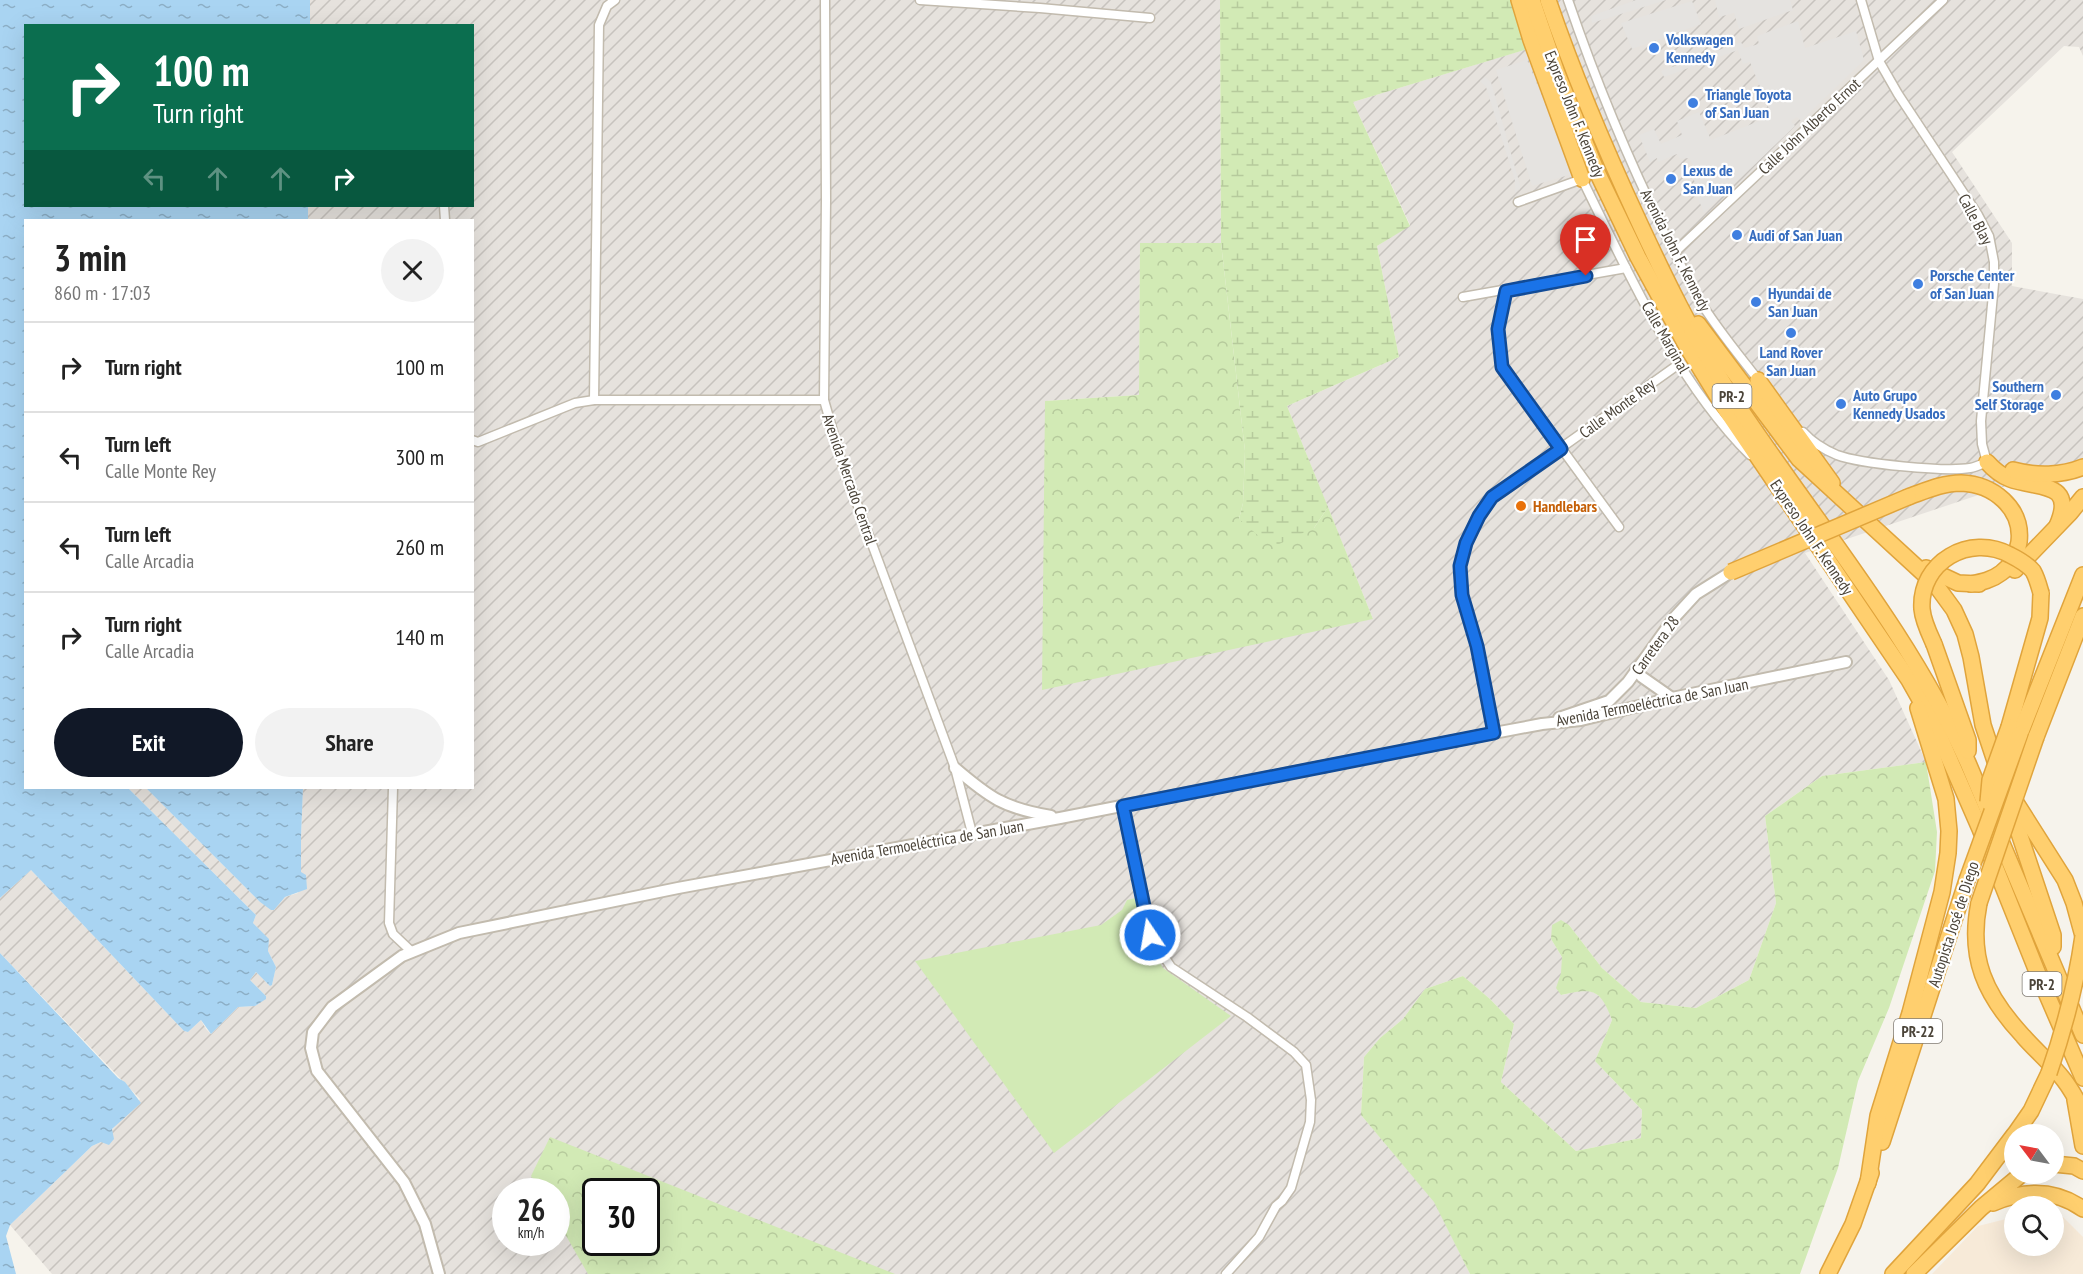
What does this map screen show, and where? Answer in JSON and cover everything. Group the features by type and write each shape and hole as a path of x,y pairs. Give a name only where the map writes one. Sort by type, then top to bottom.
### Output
{"highway":[{"path":"1519,0 1531,40 1582,179"},
{"name":"Expreso John F. Kennedy","path":"1532,0 1557,74 1596,172 1638,257 1686,345 1726,410 1909,680 1935,726 1976,818 2038,974 2083,1078"},
{"name":"Expreso John F. Kennedy","path":"1548,0 1572,70 1605,149 1680,310 1727,389 1854,570 1927,682 1953,729 2083,1035"},
{"path":"1680,310 1694,318 1799,459 1935,584 1960,622 1971,657 1983,725 2053,935 2053,960"},
{"path":"1758,380 1824,470 1843,501"},
{"path":"1988,462 2022,472 2061,474 2083,467"},
{"path":"1988,462 1996,472 2007,478 2055,490 2062,505 2062,514 2056,527"},
{"path":"1731,572 1908,497 1942,485 1970,484 1994,493 2006,501 2019,524 2017,553 2010,564 2002,573 1989,580 1971,585"},
{"path":"1907,558 1942,577 1971,585 1995,583 2030,556 2083,497"},
{"path":"1968,763 1968,740 1924,620 1922,608 1926,582 1937,566 1960,551 1983,547 1999,549 2012,555 2032,571 2041,593 2040,618 2014,730"},
{"name":"Autopista José de Diego","path":"1828,1274 1853,1224 1868,1183 1987,823 2014,730 2083,575"},
{"path":"2083,616 2036,737 1979,903 1974,930 1978,964 1994,999 2021,1034 2063,1079 2083,1111"},
{"path":"1868,1183 1878,1116 1913,1002 1942,892 1948,852 1946,799 1909,680"},
{"path":"2000,776 2065,880 2083,936"},
{"path":"2022,1124 2049,1073 2070,1011 2083,931"},
{"path":"2074,1095 2083,1146"},
{"path":"1893,1274 1977,1184 2004,1149"},
{"path":"2064,1164 2083,1171"},
{"path":"1914,1274 2010,1184"},
{"path":"1982,1208 2007,1197 2040,1193 2066,1198 2083,1209"}],"street":[{"path":"594,400 599,25 607,6 615,0"},
{"name":"Avenida Mercado Central","path":"825,0 824,400 842,463 956,768 972,834"},
{"path":"920,0 1150,18"},
{"name":"Avenida John F. Kennedy","path":"1568,0 1589,61 1626,150 1675,252 1710,316 1789,418 1809,438 1838,455 1868,462 1934,468 1970,468 1988,462"},
{"name":"Calle Blay","path":"1861,0 1879,61 1898,94 1978,215 1989,236 1994,262 1994,284 1981,421 1982,444 1988,462"},
{"name":"Calle John Alberto Ernot","path":"1675,252 1943,0"},
{"path":"1518,202 1582,179"},
{"name":"Calle Marginal","path":"1582,179 1626,268 1679,364 1726,431 1773,479"},
{"path":"1463,297 1626,268"},
{"path":"1506,291 1498,329 1502,367 1619,527"},
{"name":"Calle Monte Rey","path":"1494,733 1477,646 1462,595 1460,566 1466,543 1479,516 1492,497 1679,364"},
{"path":"474,440 478,441 575,404 594,400 824,400"},
{"name":"Carretera 28","path":"1542,724 1609,701 1628,681 1674,618 1696,594 1731,572"},
{"name":"Avenida Termoeléctrica de San Juan","path":"439,1274 425,1224 404,1182 317,1071 311,1048 313,1032 332,1007 402,956 471,930 678,888 1060,818 1494,733 1542,724 1581,720 1672,698 1846,662"},
{"path":"1636,670 1642,677 1672,698"},
{"path":"956,768 983,792 1002,803 1023,812 1060,818"},
{"path":"393,789 389,923 393,934 412,952"},
{"path":"1123,806 1150,935 1171,967 1247,1017 1294,1052 1306,1065 1311,1100 1310,1122 1291,1188 1276,1206 1259,1237 1226,1274"}],"shaded area":[{"path":"310,0 1220,0 1221,243 1140,243 1139,395 1045,401 1373,619 1287,406 1399,357 1377,246 1410,225 1353,102 1527,49 1512,0 2083,0 2083,56 2079,47 2064,46 1952,152 2012,243 2012,286 2083,299 2083,460 1805,553 1889,680 1926,762 1822,776 1765,816 1776,903 1749,980 1696,1008 1641,1002 1602,968 1569,925 1551,939 1562,957 1562,995 1582,990 1593,992 1605,1000 1612,1020 1595,1061 1642,1110 1641,1138 1576,1151 1501,1082 1514,1024 1463,976 1425,989 1403,1019 1380,1038 1364,1057 1361,1115 1435,1202 1470,1274 52,1274 10,1225 92,1146 101,1142 140,1099 0,953 0,898 31,870 184,1031 188,1032 201,1020 211,1034 238,1007 255,1006 266,996 250,980 256,972 270,986 272,985 276,967 268,951 268,939 253,923 256,915 129,789 147,789 260,902 274,910 285,897 298,893 301,872 303,789 474,789 474,219 308,219 308,207 474,207 474,24 310,24"},
{"path":"1636,0 1666,0 1592,23 1591,16"},
{"path":"1715,0 1790,0 1793,10 1739,29 1734,13 1719,17"},
{"path":"1692,1 1701,24 1632,49 1621,23"},
{"path":"1798,21 1805,48 1856,31 1864,60 1801,121 1797,117 1791,121 1795,126 1704,213 1695,191 1697,189 1690,168 1693,165 1689,158 1680,159 1677,154 1658,162 1657,158 1650,162 1639,135 1654,129 1661,144 1682,135 1677,121 1699,112 1711,140 1772,116 1750,62 1743,64 1738,50 1664,77 1661,71 1741,42 1744,48 1759,44 1757,36"},
{"path":"1527,60 1573,171 1572,174 1532,186 1496,70"},
{"path":"1485,77 1491,82 1520,185 1520,189 1515,193 1515,181 1486,87 1480,81"},
{"path":"2064,1218 2083,1237 2083,1274 1932,1274 1978,1226 2004,1220 2004,1256 2064,1256"}],"green space":[{"path":"1220,0 1512,0 1528,49 1353,102 1410,226 1377,246 1399,357 1287,406 1328,507 1314,528 1277,545 1261,538 1239,519 1243,503 1245,451 1221,243"},
{"path":"1140,243 1221,243 1245,451 1243,503 1239,519 1314,528 1328,507 1373,619 1042,690 1045,401 1139,395"},
{"path":"1926,762 1937,832 1935,871 1889,1008 1858,1081 1838,1168 1800,1274 1470,1274 1434,1202 1361,1115 1364,1057 1380,1038 1403,1019 1425,989 1463,976 1514,1024 1501,1082 1576,1151 1641,1138 1642,1110 1595,1061 1612,1020 1608,1009 1594,993 1581,991 1561,995 1556,988 1561,973 1562,957 1551,939 1552,925 1561,920 1569,925 1602,968 1641,1002 1696,1008 1749,980 1776,903 1765,816 1822,776"},
{"path":"1136,898 1143,934 1163,968 1231,1016 1054,1153 915,961 1101,925 1122,910 1127,900"},
{"path":"550,1137 653,1178 582,1178 582,1256 660,1256 660,1181 895,1274 588,1274 570,1243 570,1178 532,1178 531,1176"}],"water":[{"path":"0,0 310,0 310,24 24,24 24,207 308,207 308,219 24,219 24,789 129,789 256,915 253,923 269,939 268,951 276,967 272,985 270,986 256,972 250,980 266,996 266,999 255,1006 238,1007 211,1034 201,1020 188,1032 184,1031 31,870 0,898"},
{"path":"147,789 303,789 301,872 306,875 307,889 285,897 274,910 260,902"},
{"path":"0,953 118,1078 125,1082 141,1103 112,1129 114,1139 109,1145 101,1142 92,1146 10,1225 6,1236 16,1274 0,1274"}],"place":[{"name":"Volkswagen Kennedy","path":"1654,48"},
{"name":"Triangle Toyota of San Juan","path":"1693,103"},
{"name":"Lexus de San Juan","path":"1671,179"},
{"name":"Audi of San Juan","path":"1737,235"},
{"name":"Porsche Center of San Juan","path":"1918,284"},
{"name":"Hyundai de San Juan","path":"1756,302"},
{"name":"Land Rover San Juan","path":"1791,333"},
{"name":"Southern Self Storage","path":"2056,395"},
{"name":"Auto Grupo Kennedy Usados","path":"1841,404"},
{"name":"Handlebars","path":"1521,506"}],"route":[{"path":"1150,935 1123,806 1494,733 1477,646 1462,595 1460,566 1466,543 1479,516 1492,497 1561,449 1502,367 1498,329 1506,291 1586,276"}]}
